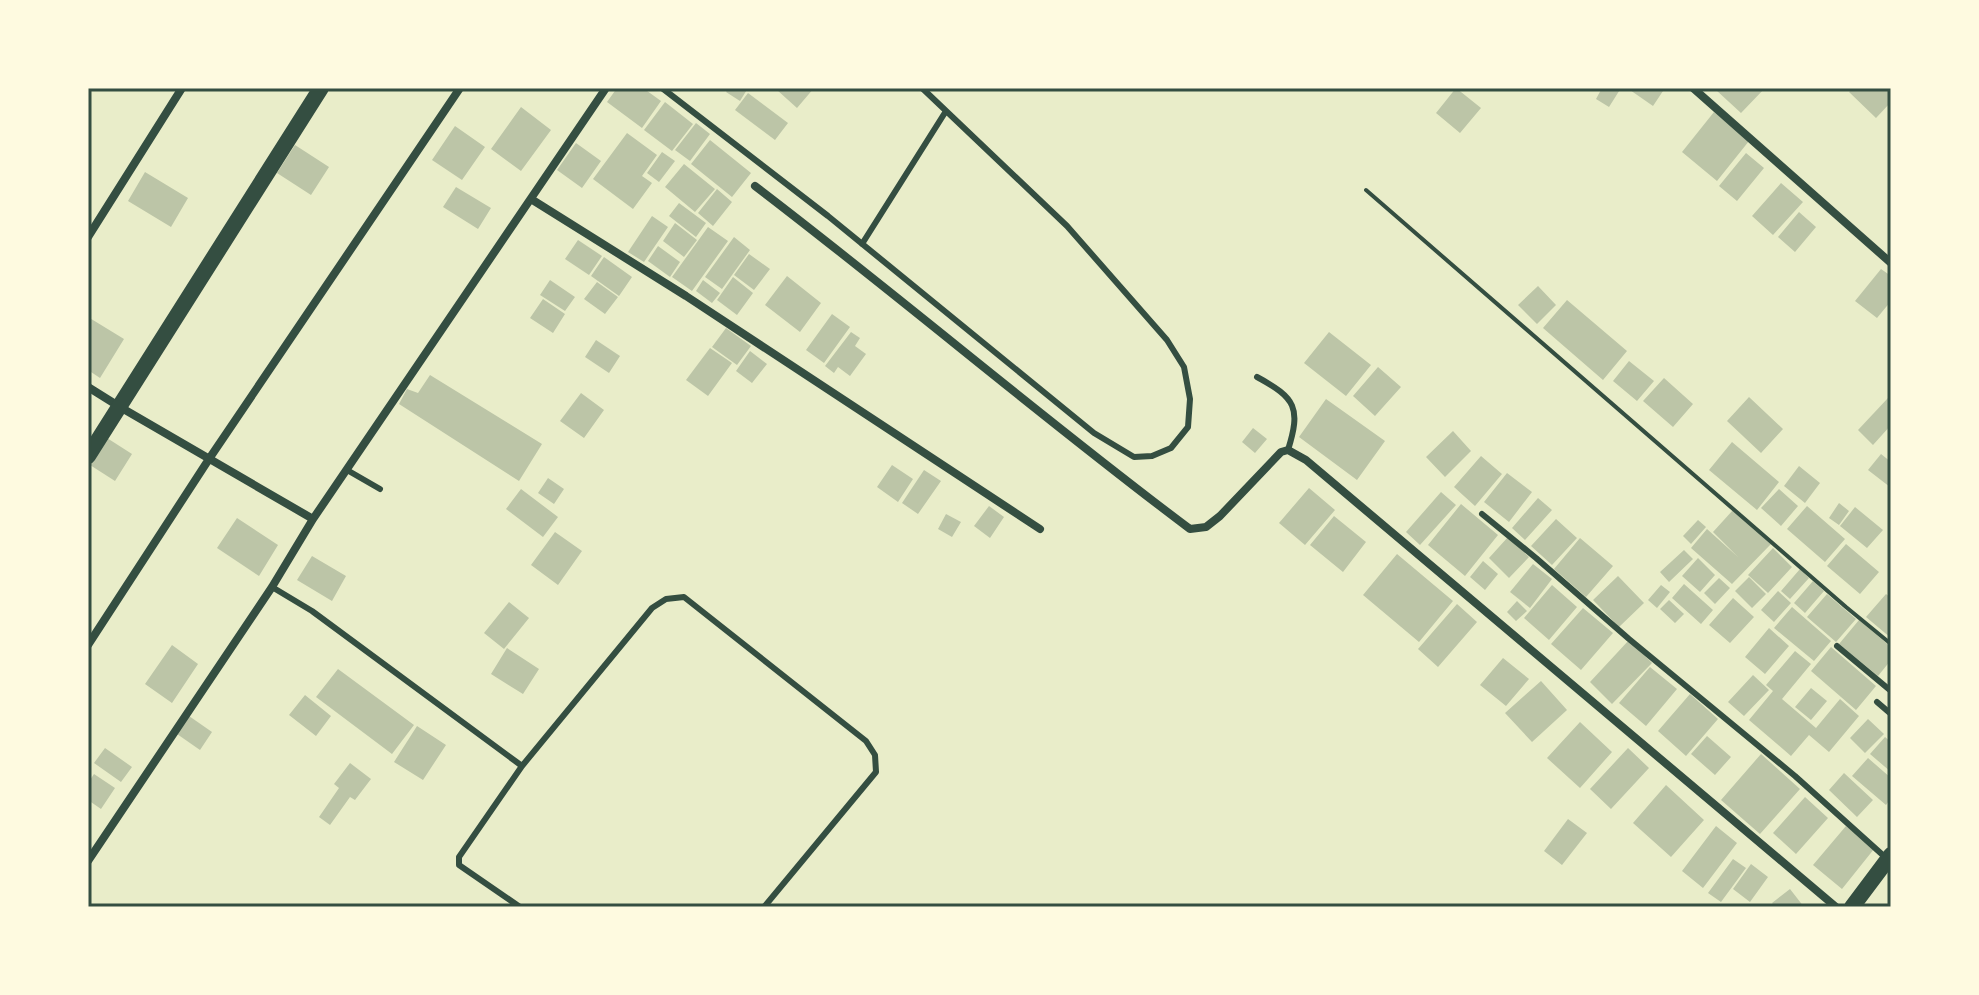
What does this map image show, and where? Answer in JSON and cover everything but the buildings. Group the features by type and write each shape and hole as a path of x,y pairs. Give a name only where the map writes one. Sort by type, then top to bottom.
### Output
{"main road":[{"path":"88,456 321,88"},
{"path":"1852,907 1890,857"}],"street":[{"path":"88,237 182,88"},
{"path":"88,645 209,459 460,88"},
{"path":"88,861 272,587 313,519 606,88"},
{"path":"1693,88 1891,263"},
{"path":"755,186 1190,529 1206,527 1220,516 1281,452 1288,450 1306,460 1836,907"},
{"path":"531,199 686,296 1040,529"},
{"path":"88,387 313,519"}],"lane":[{"path":"662,88 862,244 1094,433 1134,457 1152,456 1171,448 1188,427 1190,399 1184,367 1167,340 1067,226 922,88"},
{"path":"862,244 946,111"},
{"path":"1257,377 1278,388 1294,407 1296,420 1288,450"},
{"path":"347,470 380,489"},
{"path":"1482,514 1890,857"},
{"path":"272,587 312,611 522,766"},
{"path":"520,907 459,865 459,857 522,766 652,608 666,599 684,597 866,741 875,755 876,772 764,907"},
{"path":"1837,646 1891,691"},
{"path":"1877,702 1891,714"}],"path":[{"path":"1366,190 1891,644"}]}
